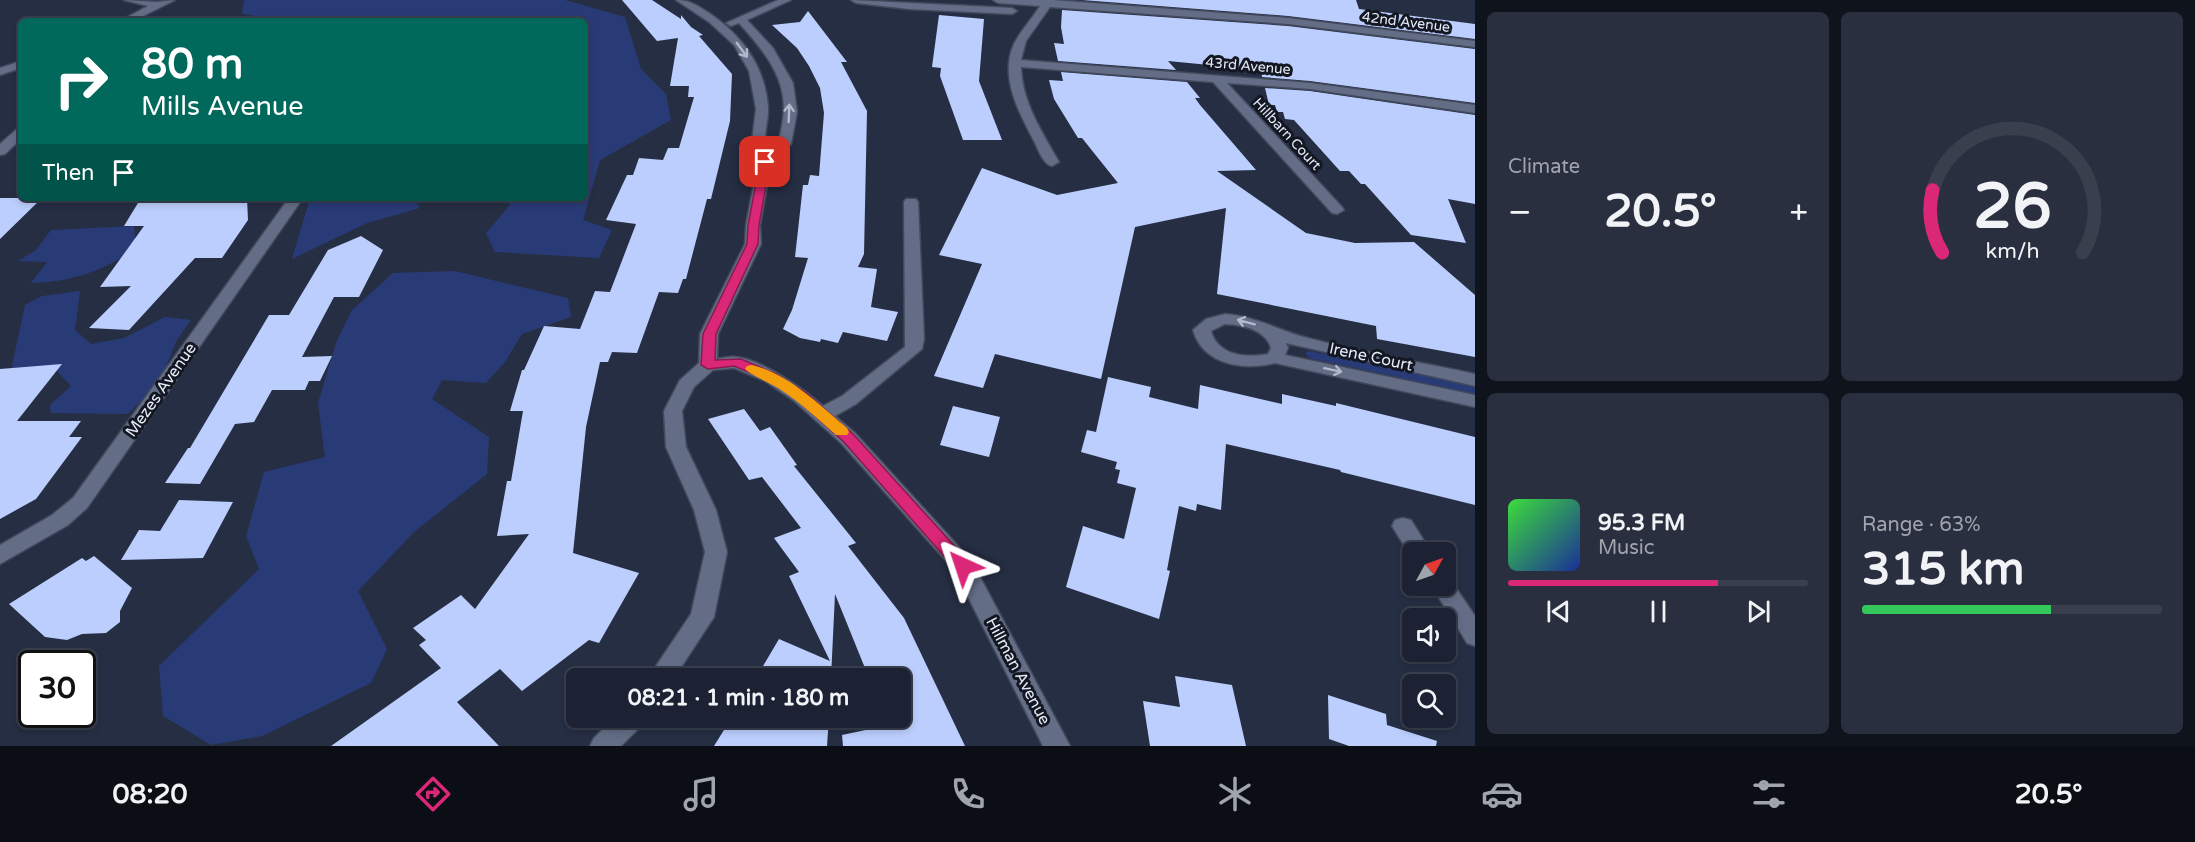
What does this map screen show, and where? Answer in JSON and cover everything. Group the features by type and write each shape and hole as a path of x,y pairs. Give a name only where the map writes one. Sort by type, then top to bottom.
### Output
{"street":[{"path":"129,0 157,2 170,0"},
{"path":"667,668 702,617 716,552 705,510 676,447 673,411 686,384 708,365 709,334 753,244 753,225 765,162 758,141 762,114 761,86 752,63 740,45 721,27 681,0"},
{"path":"721,27 786,0"},
{"name":"42nd Avenue","path":"856,0 909,6 1014,11 1047,2"},
{"name":"42nd Avenue","path":"998,0 1288,21 1475,44"},
{"path":"130,18 157,2"},
{"path":"1047,2 1018,48 1016,84 1031,122 1052,162"},
{"path":"741,19 769,50 787,82 790,112 785,144 765,162"},
{"path":"0,57 18,62"},
{"name":"43rd Avenue","path":"1017,63 1310,86 1475,109"},
{"path":"0,72 18,64"},
{"name":"Hillbarn Court","path":"1216,78 1337,210"},
{"path":"0,151 18,135"},
{"name":"Mezes Avenue","path":"0,556 52,525 80,502 294,201"},
{"path":"822,415 849,400 913,349 915,339 911,202"},
{"name":"Irene Court","path":"1475,380 1305,343 1233,319 1212,321 1202,330 1207,344 1226,357 1254,363 1275,358 1475,401"},
{"path":"1268,331 1281,346 1280,353 1275,358"},
{"name":"Hillman Avenue","path":"708,365 736,362 771,376 801,396 848,438 963,566 1057,746"},
{"path":"1403,526 1413,542"},
{"path":"1449,596 1475,636"},
{"path":"603,746 622,728"}],"shaded area":[{"path":"244,0 565,0 625,17 641,69 666,94 671,120 600,160 583,220 612,230 599,258 495,252 486,233 510,205 507,201 588,201 588,18 269,18 242,14"},
{"path":"309,201 415,201 420,208 367,223 292,259"},
{"path":"134,226 136,249 99,269 73,278 31,283 47,262 18,261 36,250 51,230"},
{"path":"455,271 568,298 571,317 522,334 505,362 486,383 442,380 432,399 489,437 487,474 414,532 358,591 387,649 371,683 262,736 211,745 163,716 159,666 259,569 246,536 264,472 325,457 318,403 336,343 352,310 393,273"},
{"path":"80,291 75,330 91,344 124,338 165,317 191,320 177,340 159,383 128,414 51,413 50,405 71,386 55,369 11,371 25,305 42,296"},
{"path":"1310,351 1475,386 1475,394 1309,358 1305,353"}],"building":[{"path":"622,0 652,0 681,19 681,15 691,27 703,35 699,36 732,74 730,121 711,199 707,199 686,279 683,279 678,293 659,292 637,353 612,352 608,362 600,362 586,427 573,553 639,573 599,643 589,640 522,691 500,669 457,702 499,746 331,746 441,668 419,645 426,640 413,628 461,595 475,609 529,534 497,536 507,481 511,481 523,411 510,411 522,370 544,326 580,329 595,291 610,292 636,224 606,220 627,175 633,175 639,158 663,160 668,148 679,148 694,97 688,97 689,86 670,86 678,38 657,41"},
{"path":"1082,0 1356,0 1359,9 1475,24 1475,39 1288,16"},
{"path":"1062,10 1288,26 1475,49 1475,103 1310,81 1262,77 1261,70 1168,61 1176,70 1058,61 1054,43 1064,44 1061,27"},
{"path":"808,11 847,62 841,62 867,111 864,254 858,267 877,269 871,307 898,312 887,341 843,332 838,343 821,339 820,342 800,338 783,329 792,310 808,258 795,257 803,185 808,185 810,175 819,176 824,113 820,88 809,66 797,48 772,25 800,22"},
{"path":"939,15 984,19 979,81 1002,140 963,140 940,76 941,68 932,67"},
{"path":"1061,72 1187,82 1200,98 1195,98 1200,105 1256,170 1217,171 1306,233 1355,243 1414,242 1475,295 1475,357 1377,339 1376,326 1217,294 1226,208 1135,227 1101,379 995,354 983,388 934,376 982,264 939,255 982,168 1057,195 1118,183 1082,138 1078,138 1054,99 1049,80 1063,81"},
{"path":"1265,88 1310,91 1475,115 1475,204 1448,199 1466,243 1411,235 1365,184 1361,184 1349,171 1340,171 1294,120 1285,119 1283,112 1277,112 1275,105 1269,105"},
{"path":"0,198 39,201 0,239"},
{"path":"139,201 247,201 248,220 222,258 195,258 129,330 89,328 131,286 100,287 144,226 124,226"},
{"path":"361,236 383,250 359,297 334,297 302,357 332,356 320,381 309,381 305,390 272,390 254,422 235,424 200,484 165,483 190,448 269,315 289,315 328,250"},
{"path":"62,364 17,421 81,421 69,437 82,437 36,499 0,519 0,369"},
{"path":"1108,377 1151,387 1149,397 1198,409 1200,385 1282,404 1282,394 1336,406 1336,403 1475,437 1475,505 1340,470 1226,444 1221,510 1197,504 1196,511 1179,506 1167,570 1170,571 1159,619 1066,587 1083,526 1124,539 1136,488 1117,483 1120,470 1115,469 1117,462 1081,452 1087,430 1096,432"},
{"path":"953,406 1000,417 989,457 940,445"},
{"path":"744,409 760,431 770,427 797,465 794,466 856,543 848,546 904,618 965,746 843,746 842,735 875,728 911,728 911,668 865,668 835,594 831,668 762,668 779,639 830,661 789,576 799,572 774,538 801,528 762,477 749,480 708,419"},
{"path":"179,500 233,502 203,558 121,560 139,530 160,531"},
{"path":"94,556 132,588 120,611 120,622 106,633 82,634 67,640 45,637 9,604 82,558 86,561"},
{"path":"1175,676 1232,685 1246,746 1150,746 1143,701 1180,707"},
{"path":"1328,695 1386,714 1387,725 1437,741 1436,746 1349,746 1329,739"},
{"path":"725,728 828,728 827,746 714,746"}],"slow traffic":[{"path":"752,369 771,376 801,396 841,432"}],"route":[{"path":"765,162 753,225 753,244 709,334 708,365 736,362 771,376 801,396 848,438 963,566"}]}
